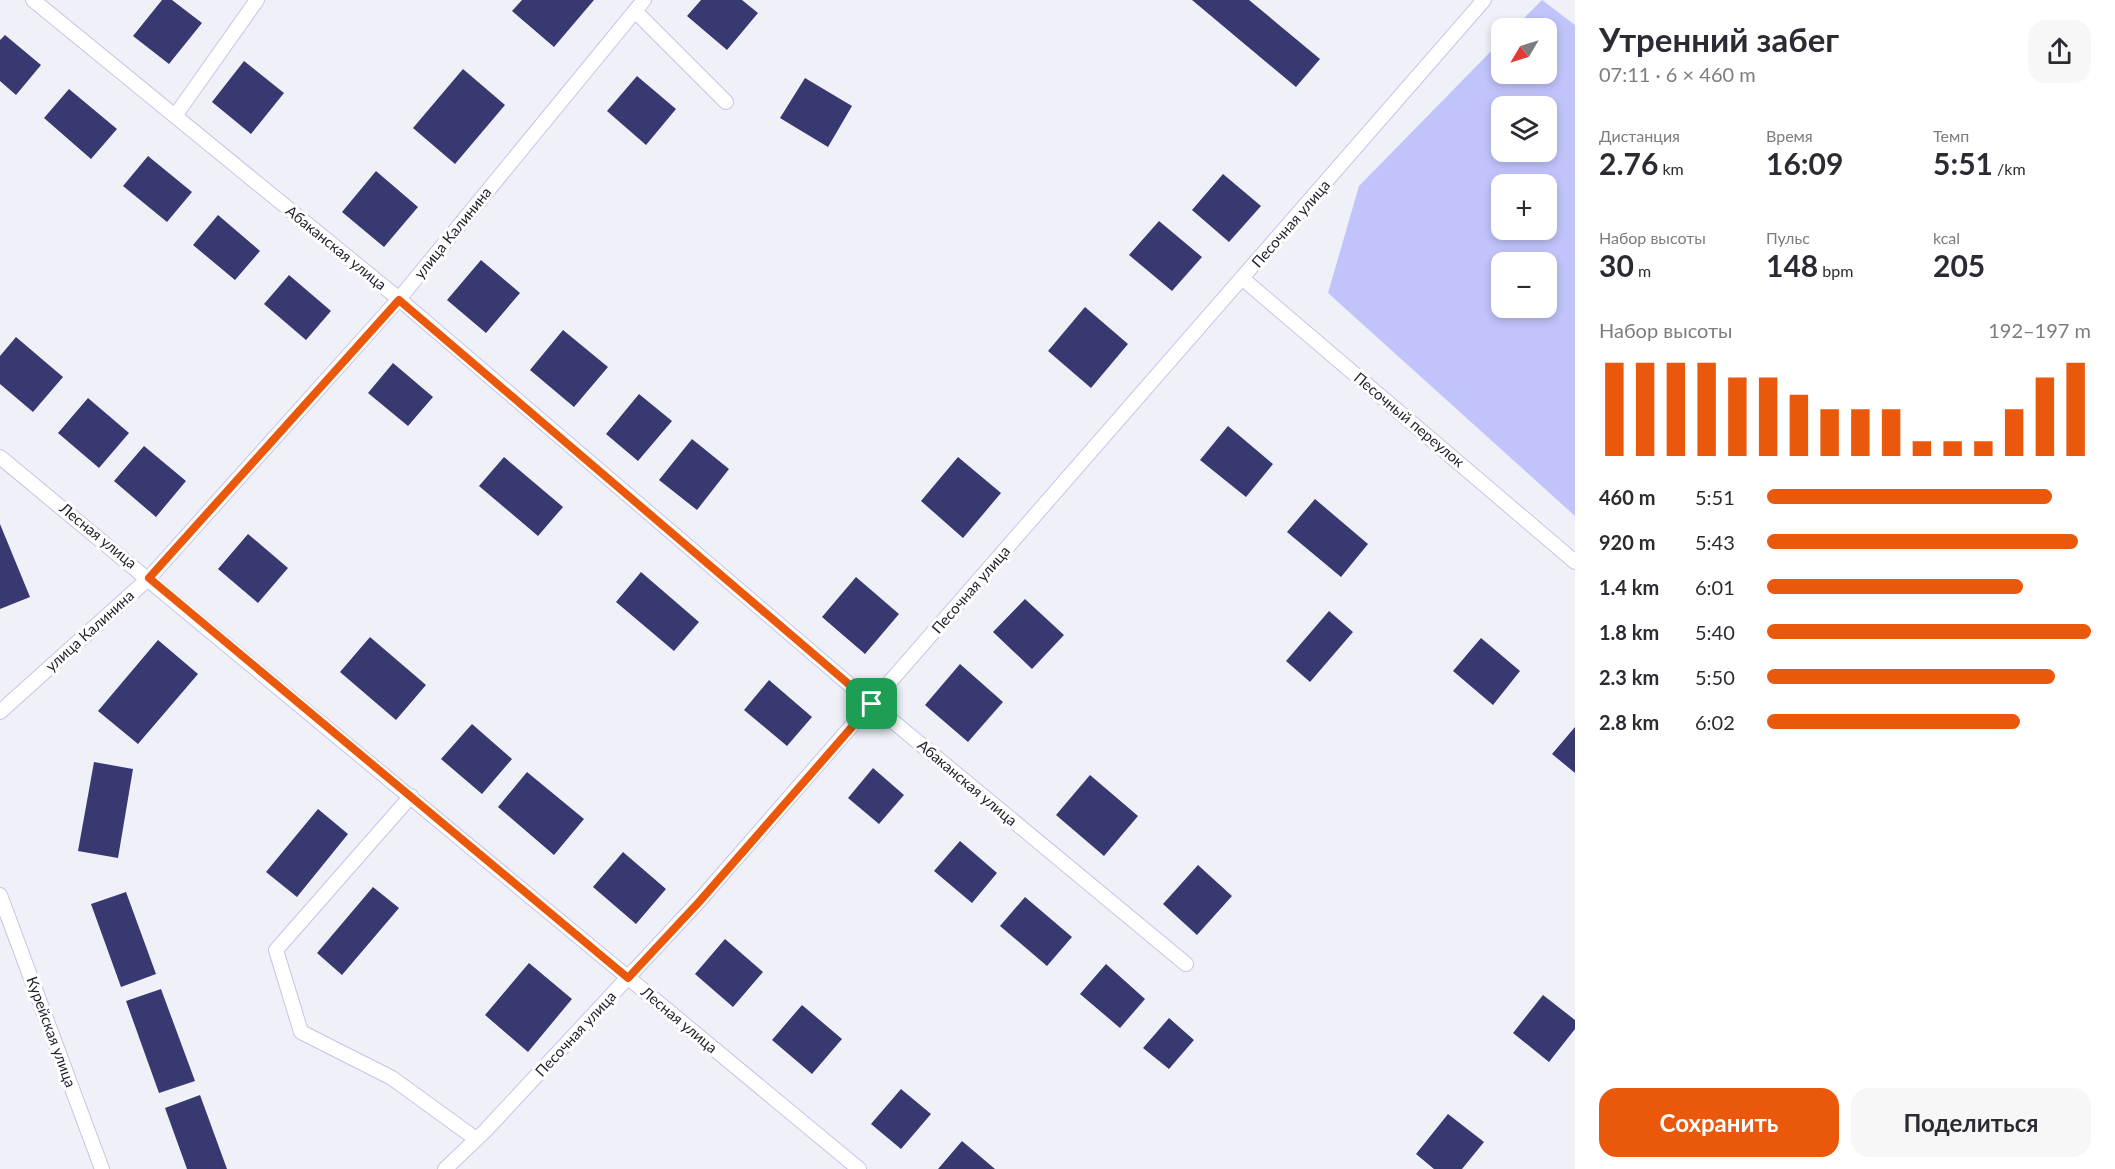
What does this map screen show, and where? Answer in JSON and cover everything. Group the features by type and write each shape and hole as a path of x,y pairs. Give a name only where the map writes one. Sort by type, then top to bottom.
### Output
{"lane":[{"name":"Абаканская улица","path":"33,0 399,300 872,704 1186,964"},
{"path":"175,116 257,0"},
{"name":"Песочная улица","path":"445,1169 699,902 1243,279 1483,0"},
{"path":"639,5 726,102"},
{"name":"улица Калинина","path":"0,712 149,578 399,300 639,5"},
{"name":"Песочный переулок","path":"1243,279 1575,562"},
{"name":"Лесная улица","path":"0,457 149,578 859,1169"},
{"path":"411,796 276,950 301,1032 392,1078 476,1139"},
{"name":"Курейская улица","path":"0,895 102,1169"}],"shaded area":[{"path":"1542,0 1575,25 1575,516 1328,293 1359,186 1491,51 1491,84 1557,84 1557,18 1524,18"}],"building":[{"path":"162,0 172,0 202,23 169,64 133,36"},
{"path":"522,0 594,0 554,47 512,11"},
{"path":"701,0 742,0 758,13 727,50 687,16"},
{"path":"1192,0 1249,0 1320,59 1296,87"},
{"path":"5,35 41,65 16,95 0,81 0,40"},
{"path":"244,61 284,93 251,134 212,102"},
{"path":"463,69 505,105 455,164 413,128"},
{"path":"637,76 676,109 646,145 607,111"},
{"path":"805,78 852,106 828,147 780,118"},
{"path":"69,89 117,129 91,159 44,118"},
{"path":"148,156 192,192 167,222 123,186"},
{"path":"376,171 418,207 384,247 342,212"},
{"path":"1223,174 1261,206 1229,242 1192,210"},
{"path":"218,215 260,251 235,280 193,245"},
{"path":"1159,221 1202,257 1172,291 1129,255"},
{"path":"481,260 520,293 486,333 447,300"},
{"path":"289,275 331,311 306,340 264,304"},
{"path":"1085,307 1128,344 1091,388 1048,351"},
{"path":"563,330 608,367 574,407 530,370"},
{"path":"16,337 63,377 33,412 0,384 0,356"},
{"path":"393,363 433,397 408,426 368,393"},
{"path":"639,394 672,421 638,461 606,434"},
{"path":"88,398 129,433 99,468 58,433"},
{"path":"1228,426 1273,464 1246,497 1200,460"},
{"path":"692,439 729,469 697,510 659,480"},
{"path":"144,446 186,481 156,517 114,481"},
{"path":"504,457 563,507 538,536 479,486"},
{"path":"958,457 1001,493 963,538 921,501"},
{"path":"1315,499 1368,544 1341,577 1287,532"},
{"path":"0,524 30,597 0,609"},
{"path":"248,534 288,568 258,603 218,569"},
{"path":"641,572 699,622 674,651 616,602"},
{"path":"856,577 899,614 865,654 822,617"},
{"path":"1025,599 1064,635 1032,669 993,632"},
{"path":"1329,611 1353,632 1310,682 1286,661"},
{"path":"370,637 426,685 396,720 340,672"},
{"path":"1481,638 1520,671 1493,705 1453,671"},
{"path":"158,640 198,674 138,744 98,711"},
{"path":"960,664 1003,702 968,742 925,705"},
{"path":"769,680 812,717 787,746 744,710"},
{"path":"472,724 512,759 482,794 441,759"},
{"path":"1575,727 1575,773 1552,754"},
{"path":"94,762 133,769 118,858 78,851"},
{"path":"873,768 904,795 879,824 848,798"},
{"path":"527,772 584,819 554,855 498,807"},
{"path":"1090,775 1138,816 1104,856 1056,815"},
{"path":"318,809 348,834 297,897 266,872"},
{"path":"960,841 997,873 972,903 934,871"},
{"path":"623,852 666,889 636,924 593,887"},
{"path":"1198,865 1232,896 1197,935 1163,904"},
{"path":"373,887 399,908 342,975 317,953"},
{"path":"126,892 156,974 121,987 91,904"},
{"path":"1025,897 1072,937 1047,966 1000,926"},
{"path":"725,939 763,972 733,1007 695,974"},
{"path":"529,963 572,999 528,1052 485,1015"},
{"path":"1106,964 1145,999 1120,1028 1080,994"},
{"path":"161,989 195,1081 159,1093 126,1001"},
{"path":"1543,995 1575,1020 1575,1029 1549,1062 1513,1033"},
{"path":"802,1005 842,1039 812,1074 772,1040"},
{"path":"1169,1018 1194,1040 1169,1069 1143,1048"},
{"path":"901,1089 931,1114 901,1149 871,1124"},
{"path":"200,1095 227,1169 187,1169 165,1108"},
{"path":"1448,1114 1484,1142 1462,1169 1434,1169 1416,1154"},
{"path":"962,1141 995,1169 938,1169"}],"route":[{"path":"399,300 872,704 699,902 628,978 149,578 399,300"}]}
